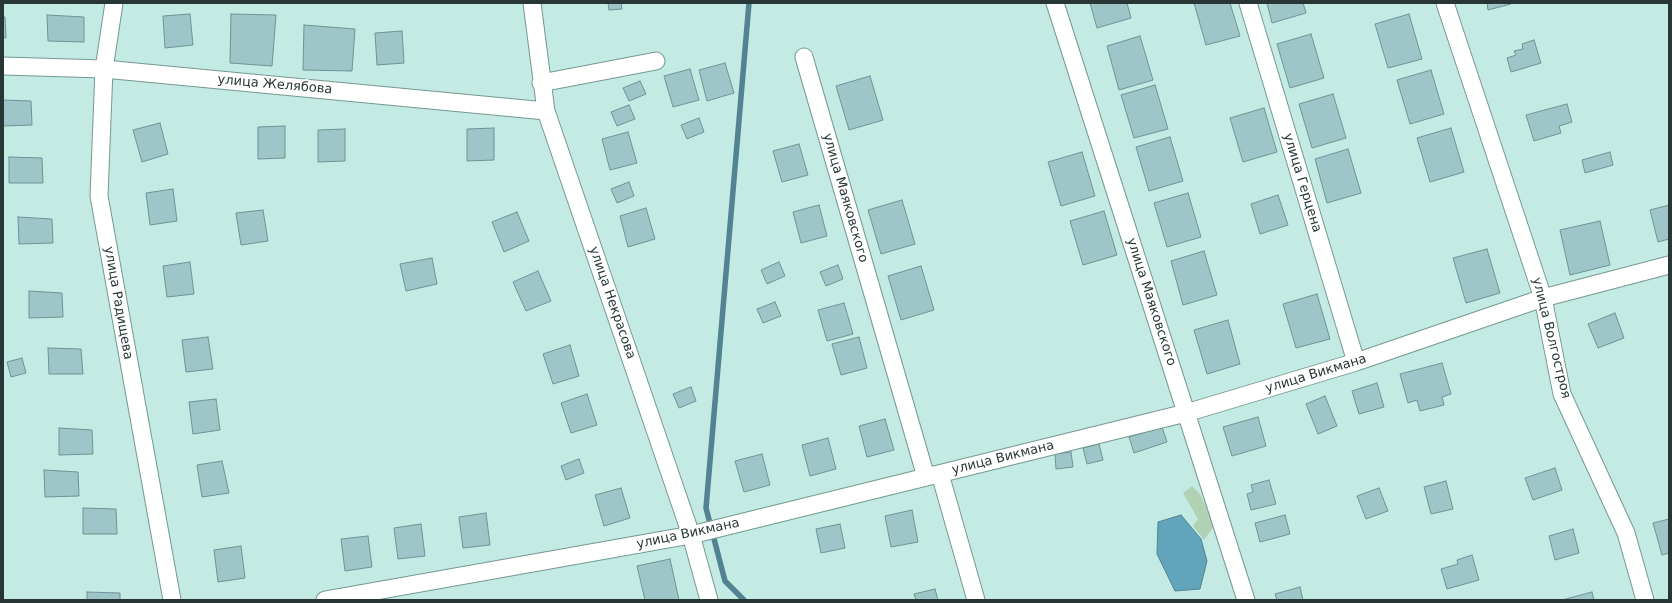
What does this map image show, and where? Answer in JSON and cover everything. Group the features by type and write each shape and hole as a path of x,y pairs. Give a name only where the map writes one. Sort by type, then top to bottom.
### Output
{"street":[{"name":"улица Радищева","path":"114,3 104,69 99,196 172,600"},
{"name":"улица Некрасова","path":"532,3 541,83 546,110 691,536 709,600"},
{"name":"улица Маяковского","path":"1055,3 1246,600"},
{"name":"улица Герцена","path":"1248,3 1356,362"},
{"name":"улица Волгостроя","path":"1445,3 1544,298 1562,394 1626,533 1645,600"},
{"name":"улица Маяковского","path":"804,57 933,476 976,600"},
{"path":"541,83 656,60"},
{"name":"улица Желябова","path":"3,66 104,69 546,110"},
{"name":"улица Викмана","path":"325,600 691,536 1186,413 1356,362 1544,298 1669,265"}],"green space":[{"path":"1192,486 1200,494 1215,525 1204,540 1193,526 1198,519 1183,493"}],"water":[{"path":"1181,515 1201,539 1207,561 1200,589 1175,591 1157,554 1158,522"}],"building":[{"path":"608,3 621,3 622,9 609,10"},
{"path":"1090,3 1127,3 1131,18 1097,28"},
{"path":"1194,3 1230,3 1240,36 1206,45"},
{"path":"1267,3 1303,3 1306,13 1272,23"},
{"path":"1487,3 1510,3 1511,4 1488,10"},
{"path":"190,14 193,45 165,48 163,16"},
{"path":"231,14 276,15 272,66 230,63"},
{"path":"1409,14 1422,59 1388,68 1375,24"},
{"path":"47,15 84,17 84,42 48,41"},
{"path":"3,17 5,17 6,38 3,37"},
{"path":"304,25 355,29 352,71 303,70"},
{"path":"402,31 404,63 377,65 375,33"},
{"path":"1311,34 1324,78 1290,88 1277,44"},
{"path":"1140,36 1153,80 1119,90 1107,46"},
{"path":"1534,40 1541,63 1511,72 1507,58 1516,55 1514,51 1523,49 1522,44"},
{"path":"725,63 734,93 707,101 699,70"},
{"path":"690,69 699,100 673,107 664,76"},
{"path":"1431,70 1444,114 1410,124 1397,80"},
{"path":"870,76 883,120 849,130 836,86"},
{"path":"640,81 646,94 629,101 623,88"},
{"path":"1155,85 1168,129 1134,138 1121,95"},
{"path":"1333,94 1346,138 1312,148 1299,104"},
{"path":"3,100 31,101 32,125 3,126"},
{"path":"1567,104 1572,122 1559,126 1561,133 1534,141 1526,115"},
{"path":"629,105 635,119 617,126 611,112"},
{"path":"1264,108 1277,152 1243,162 1230,118"},
{"path":"699,118 704,132 687,139 681,125"},
{"path":"160,123 168,154 142,162 133,130"},
{"path":"285,126 285,158 258,159 258,127"},
{"path":"494,128 494,160 467,161 467,129"},
{"path":"1451,128 1464,172 1430,182 1417,138"},
{"path":"345,129 345,161 318,162 318,130"},
{"path":"628,132 637,163 610,170 602,139"},
{"path":"1170,137 1183,181 1149,191 1136,147"},
{"path":"799,144 808,175 782,182 773,151"},
{"path":"1348,149 1361,193 1327,203 1315,159"},
{"path":"1082,152 1095,196 1061,206 1048,162"},
{"path":"1610,152 1613,165 1585,173 1582,160"},
{"path":"9,157 42,158 43,183 9,183"},
{"path":"629,182 634,196 617,203 611,189"},
{"path":"173,189 177,221 150,225 146,193"},
{"path":"1188,193 1201,237 1167,247 1154,203"},
{"path":"1278,195 1288,225 1260,234 1251,204"},
{"path":"902,200 915,244 881,254 868,210"},
{"path":"819,205 827,236 801,243 793,212"},
{"path":"1669,205 1669,239 1658,242 1650,210"},
{"path":"646,208 655,239 628,247 620,216"},
{"path":"263,210 268,241 241,245 236,213"},
{"path":"1104,211 1117,255 1083,265 1070,221"},
{"path":"517,212 529,241 504,252 492,222"},
{"path":"18,217 52,219 53,243 19,244"},
{"path":"1600,221 1610,265 1570,275 1560,230"},
{"path":"1487,249 1500,293 1466,303 1453,258"},
{"path":"1204,251 1217,295 1183,305 1171,261"},
{"path":"432,258 437,284 406,291 400,264"},
{"path":"190,262 194,294 167,297 163,266"},
{"path":"779,262 785,276 767,284 761,270"},
{"path":"838,265 843,279 826,286 820,272"},
{"path":"921,266 934,310 901,320 888,276"},
{"path":"538,271 551,301 526,311 513,282"},
{"path":"29,291 62,293 63,317 29,318"},
{"path":"1317,294 1330,339 1296,348 1283,304"},
{"path":"775,302 781,316 763,323 757,309"},
{"path":"844,303 853,334 827,341 818,310"},
{"path":"1615,313 1624,338 1598,348 1588,324"},
{"path":"1228,320 1240,364 1207,374 1194,330"},
{"path":"208,337 213,369 186,372 182,340"},
{"path":"859,337 867,368 841,375 832,344"},
{"path":"570,345 579,376 553,384 543,354"},
{"path":"48,348 81,349 83,374 49,374"},
{"path":"22,358 26,373 11,377 7,362"},
{"path":"1442,363 1451,394 1442,397 1444,405 1420,411 1417,400 1408,403 1400,374"},
{"path":"1377,383 1384,407 1359,414 1352,391"},
{"path":"691,387 696,401 679,408 673,394"},
{"path":"587,394 597,425 571,433 561,403"},
{"path":"1325,396 1337,426 1318,434 1306,404"},
{"path":"216,399 220,430 193,434 189,402"},
{"path":"1258,417 1266,446 1232,456 1223,427"},
{"path":"885,419 894,450 867,457 859,426"},
{"path":"1162,427 1167,442 1134,453 1129,437"},
{"path":"59,428 92,430 93,454 59,455"},
{"path":"828,438 836,469 810,476 802,445"},
{"path":"1099,444 1103,460 1087,464 1083,448"},
{"path":"1071,452 1073,467 1056,469 1055,454"},
{"path":"762,454 770,485 744,492 735,461"},
{"path":"579,459 584,473 566,480 561,466"},
{"path":"222,461 229,493 202,497 197,465"},
{"path":"1555,468 1562,490 1533,500 1525,478"},
{"path":"44,470 78,472 79,496 45,497"},
{"path":"1269,480 1276,504 1251,510 1247,494 1253,492 1251,485"},
{"path":"1446,481 1453,509 1431,514 1424,487"},
{"path":"621,488 630,518 604,526 595,495"},
{"path":"1379,488 1388,511 1366,519 1357,496"},
{"path":"83,508 116,509 117,534 83,534"},
{"path":"912,510 918,542 891,547 885,516"},
{"path":"486,513 490,545 463,548 459,517"},
{"path":"1285,515 1290,534 1260,542 1255,523"},
{"path":"1669,519 1669,553 1662,555 1653,523"},
{"path":"421,524 425,556 398,559 394,528"},
{"path":"840,524 845,548 821,553 816,529"},
{"path":"1573,529 1579,553 1555,560 1549,536"},
{"path":"368,536 372,567 345,571 341,539"},
{"path":"241,546 245,578 218,582 214,550"},
{"path":"1472,555 1479,580 1447,589 1441,569 1458,564 1457,560"},
{"path":"670,559 679,600 645,600 637,566"},
{"path":"1300,587 1303,600 1277,600 1275,594"},
{"path":"935,589 938,600 916,600 914,594"},
{"path":"87,592 120,593 120,600 87,600"},
{"path":"1592,592 1594,600 1562,600"}],"waterway":[{"path":"744,600 725,581 706,508 749,3"}]}
